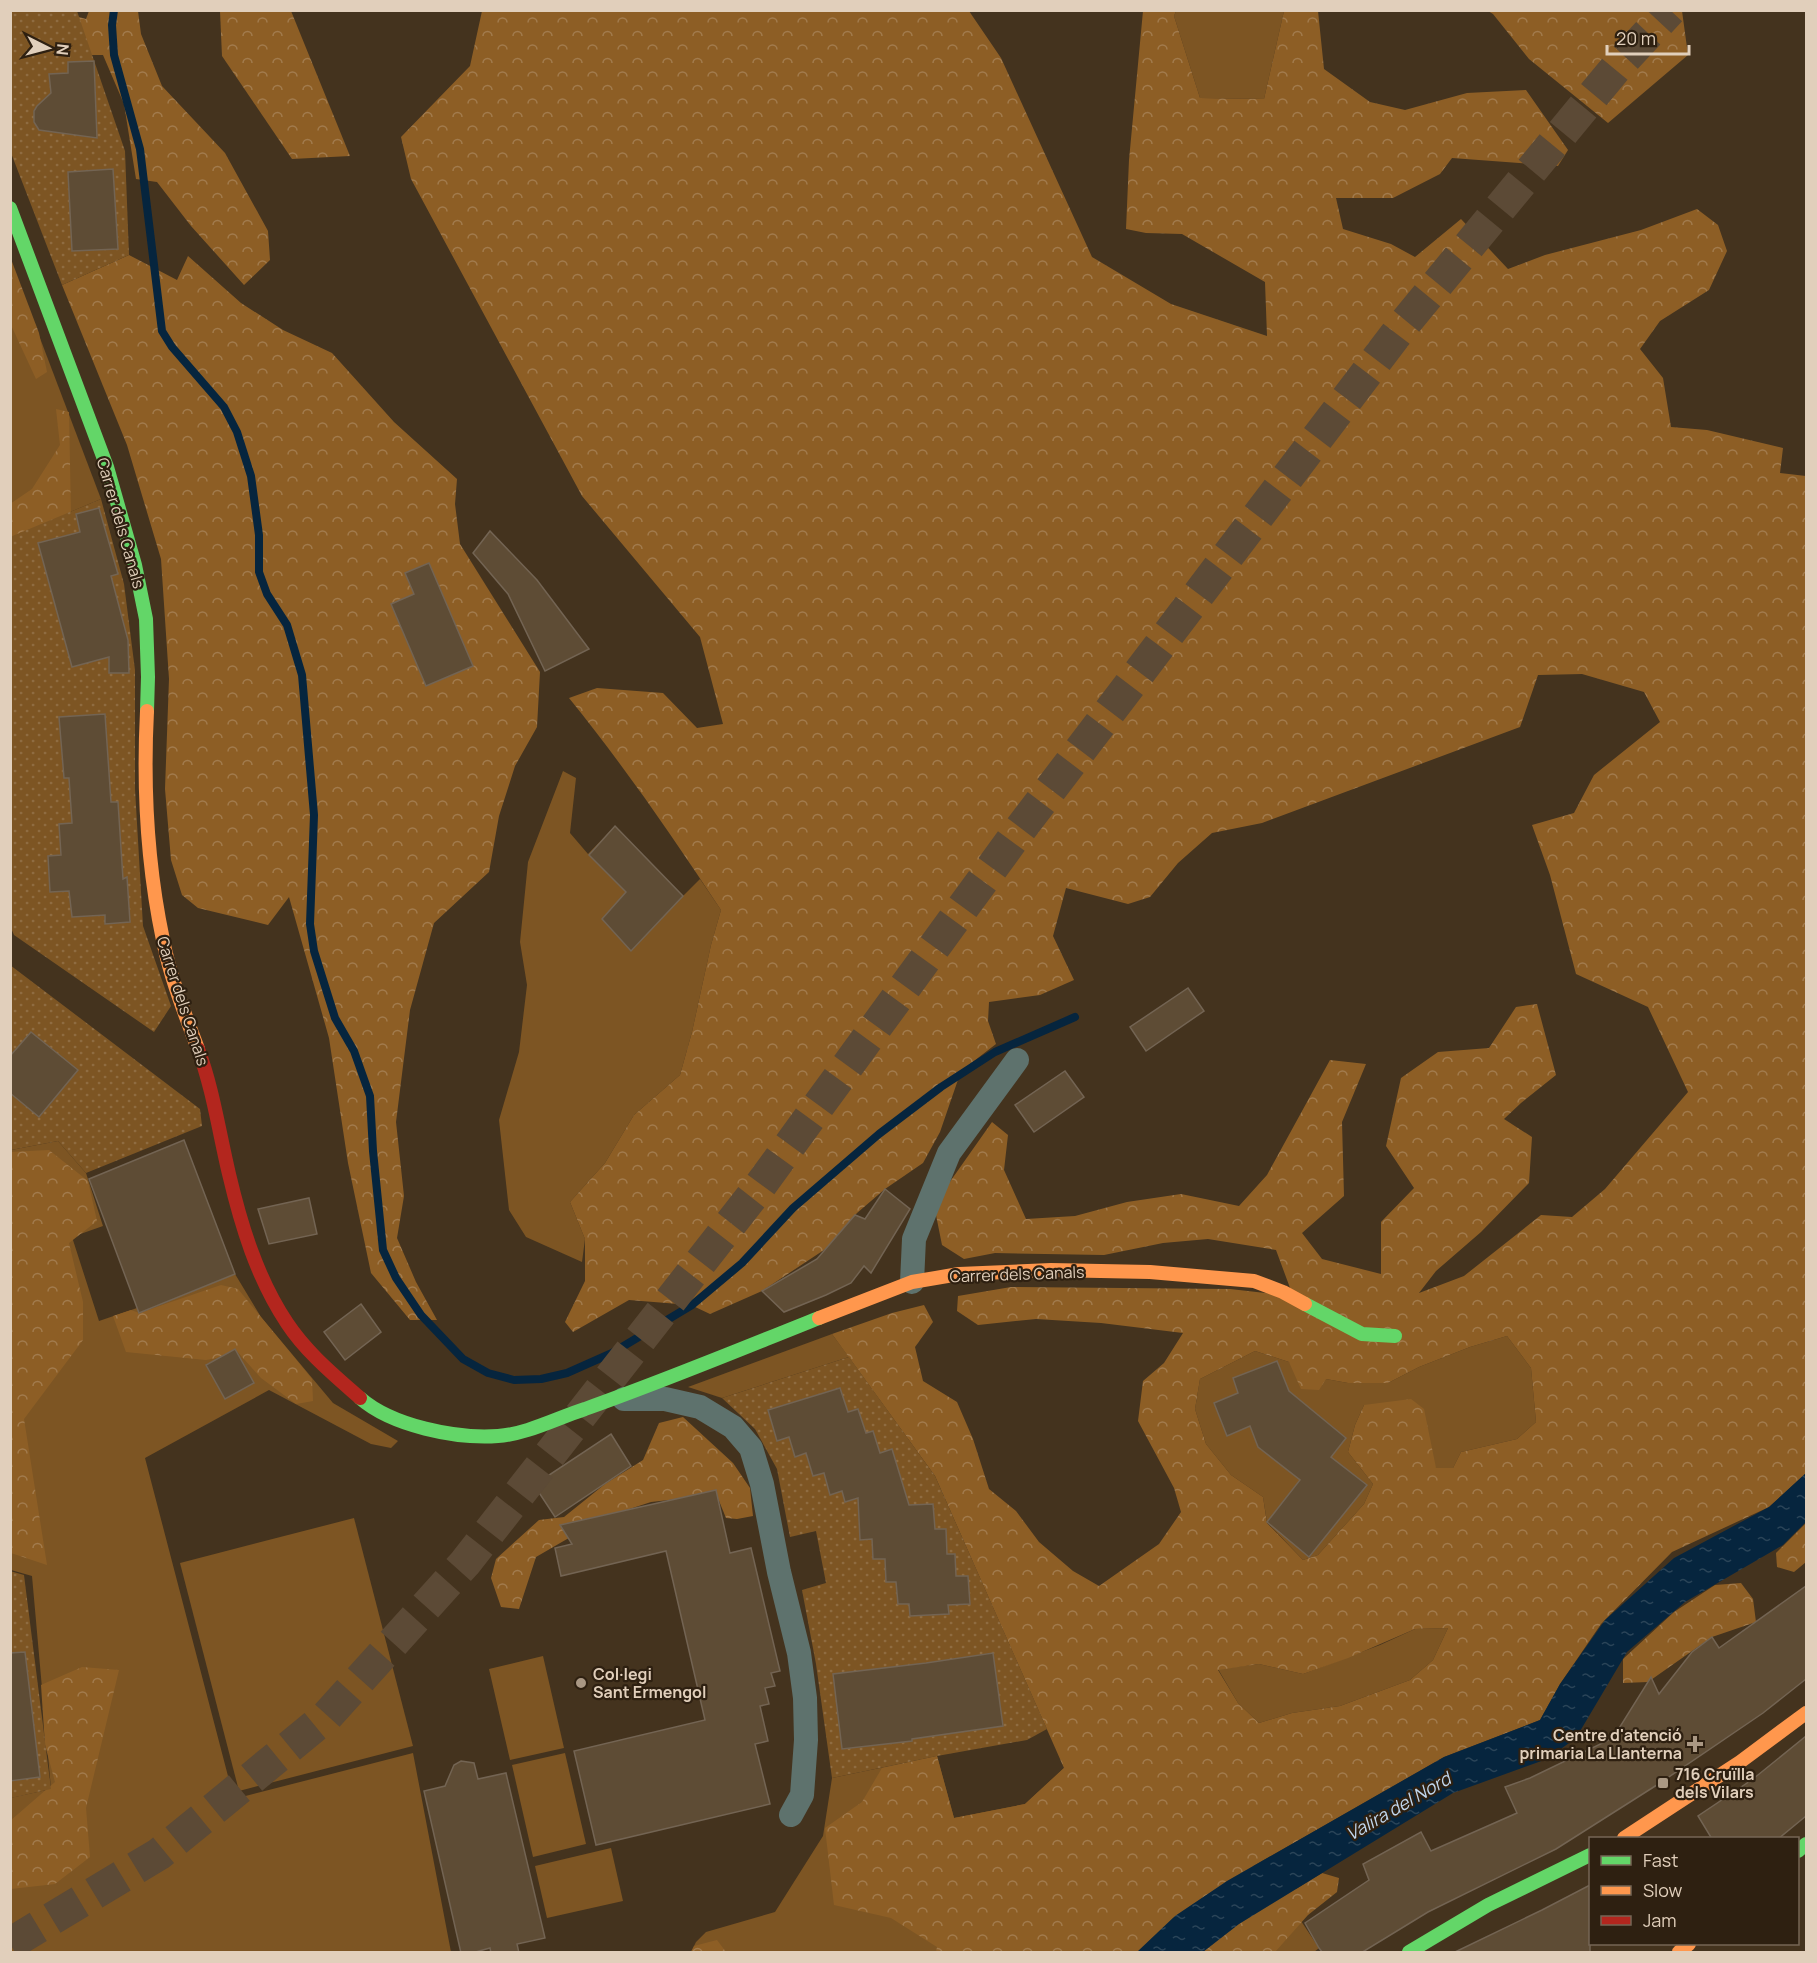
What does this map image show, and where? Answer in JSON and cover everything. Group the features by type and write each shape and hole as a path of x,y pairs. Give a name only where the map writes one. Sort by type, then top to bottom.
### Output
{"street":[{"name":"Carrer dels Canals","path":"10,208 107,467 135,565 146,631 148,677 145,749 146,811 151,874 163,942 182,1006 207,1073 229,1176 256,1267 287,1323 325,1368 364,1402 384,1414 407,1423 458,1436 499,1436 522,1431 612,1399 912,1282 959,1274 1051,1270 1150,1272 1254,1281 1283,1292 1362,1334 1395,1336"},
{"path":"912,1282 914,1239 949,1152 1017,1060"},
{"name":"Carrer dels Canals","path":"612,1399 665,1399 700,1407 733,1427 751,1448 762,1484 779,1572 799,1653 805,1698 806,1740 802,1795 790,1815"},
{"path":"1627,1837 1740,1762 1806,1713"},
{"path":"1409,1953 1488,1905 1589,1855"}],"shaded area":[{"path":"11,11 77,11 125,151 129,255 62,285 11,153"},
{"path":"1176,11 1284,11 1264,99 1200,98 1174,16"},
{"path":"10,259 101,499 11,537 10,537"},
{"path":"101,499 124,584 135,670 135,789 143,926 171,1006 154,1032 14,935 11,928 10,537"},
{"path":"563,771 576,778 570,833 588,854 615,826 683,896 700,879 721,910 680,1075 634,1115 605,1163 570,1202 585,1239 582,1262 526,1237 509,1210 499,1120 519,1052 527,985 520,942 528,862"},
{"path":"10,965 200,1109 202,1126 86,1173 58,1141 11,1150"},
{"path":"58,1141 86,1173 103,1226 72,1237 99,1321 137,1308 140,1313 235,1274 261,1317 333,1403 398,1441 391,1448 371,1444 269,1390 145,1458 234,1799 413,1753 451,1952 11,1952 10,1798 51,1789 32,1576 11,1570 11,1150"},
{"path":"832,1334 849,1357 722,1398 688,1387"},
{"path":"1507,1336 1531,1368 1536,1422 1517,1439 1461,1452 1453,1468 1436,1468 1364,1405 1355,1425 1348,1452 1373,1484 1364,1504 1318,1555 1303,1560 1267,1522 1263,1497 1231,1475 1206,1444 1195,1409 1200,1379 1255,1351 1289,1362 1326,1379 1348,1383 1388,1383 1419,1367 1470,1347"},
{"path":"849,1357 935,1476 1047,1729 1027,1740 832,1778 816,1664 802,1590 826,1583 816,1531 790,1537 777,1469 755,1429 722,1398"},
{"path":"354,1518 413,1746 239,1791 180,1563"},
{"path":"10,1571 24,1575 51,1789 11,1798"},
{"path":"1448,1628 1433,1660 1410,1680 1340,1706 1292,1713 1259,1723 1238,1703 1218,1669 1259,1664 1303,1674 1415,1629"},
{"path":"543,1656 564,1748 510,1760 489,1669"},
{"path":"565,1753 586,1844 533,1857 512,1765"},
{"path":"937,1756 954,1818 1025,1804 1064,1768 1308,1895 1299,1918 1319,1948 1314,1952 691,1952 696,1942 706,1932 775,1912 823,1836 832,1778"},
{"path":"611,1848 623,1901 547,1918 535,1866"}],"green space":[{"path":"54,10 86,19 89,11 138,11 141,34 162,86 225,153 268,231 270,260 244,285 191,226 157,182 136,179 124,104 103,55 60,55"},
{"path":"220,11 291,11 350,156 292,159 222,56"},
{"path":"482,11 969,11 1001,58 1092,257 1171,304 1267,336 1265,282 1182,234 1146,233 1126,229 1129,160 1143,11 1176,11 1174,16 1200,98 1264,99 1284,11 1318,11 1324,69 1370,102 1405,110 1467,93 1526,90 1568,150 1558,166 1452,158 1440,174 1393,198 1336,198 1343,229 1391,244 1415,257 1461,219 1508,269 1545,255 1641,230 1697,209 1718,225 1727,251 1709,290 1660,321 1640,349 1663,378 1671,427 1707,430 1783,448 1780,473 1806,476 1806,1473 1769,1507 1672,1552 1601,1624 1560,1684 1540,1720 1444,1757 1227,1881 1229,1879 1175,1916 1137,1952 936,1952 937,1947 891,1918 834,1905 825,1828 862,1802 882,1768 937,1756 954,1818 1025,1804 1064,1768 935,1476 832,1334 892,1313 924,1305 933,1322 915,1347 923,1381 957,1402 973,1439 989,1489 1016,1511 1039,1542 1073,1571 1099,1586 1159,1544 1181,1512 1174,1488 1138,1421 1143,1381 1164,1363 1183,1333 1101,1323 1036,1319 978,1325 957,1311 958,1296 1011,1287 1230,1289 1293,1296 1276,1250 1208,1239 1163,1243 1104,1255 995,1253 964,1259 942,1245 936,1215 942,1193 992,1122 1008,1135 1004,1170 1026,1219 1075,1216 1127,1202 1181,1194 1239,1206 1267,1175 1330,1060 1366,1064 1342,1122 1344,1196 1302,1233 1322,1259 1381,1274 1381,1222 1414,1188 1386,1146 1401,1078 1438,1052 1489,1048 1516,1007 1537,1004 1556,1075 1504,1119 1532,1137 1529,1183 1481,1232 1436,1271 1419,1293 1464,1276 1541,1215 1572,1217 1605,1189 1688,1092 1648,1007 1576,974 1550,875 1532,825 1574,813 1594,775 1660,722 1644,692 1582,674 1538,675 1520,727 1262,823 1212,833 1178,863 1150,897 1128,904 1066,888 1053,936 1074,980 1040,995 989,1002 988,1021 996,1044 961,1071 940,1132 923,1163 885,1189 857,1213 827,1248 762,1291 710,1314 691,1305 629,1300 573,1332 565,1322 585,1281 585,1239 570,1202 605,1163 634,1115 680,1075 721,910 648,802 569,698 597,688 663,693 697,728 723,724 700,637 582,496 411,179 401,137 470,66","holes":["1507,1336 1531,1368 1536,1422 1517,1439 1461,1452 1453,1468 1436,1468 1424,1409 1411,1399 1364,1405 1355,1425 1348,1452 1373,1484 1364,1504 1318,1555 1303,1560 1267,1523 1263,1497 1231,1475 1206,1444 1195,1409 1200,1379 1255,1351 1289,1362 1301,1389 1319,1390 1326,1379 1348,1383 1388,1383 1419,1367 1470,1347","1448,1628 1433,1660 1410,1680 1340,1706 1292,1713 1259,1723 1238,1703 1218,1670 1259,1664 1303,1674 1348,1658 1415,1629"]},
{"path":"1488,11 1682,11 1688,55 1608,123 1529,59 1493,14"},
{"path":"129,255 177,280 188,256 241,303 283,330 332,353 394,422 457,479 455,504 460,544 540,672 537,727 515,766 499,816 489,872 434,923 410,1010 396,1122 404,1196 397,1238 416,1282 437,1320 410,1320 371,1273 348,1163 329,1038 289,897 268,925 198,908 182,895 171,860 165,789 169,679 161,559 127,445 62,285"},
{"path":"11,259 39,333 47,372 36,379 11,325"},
{"path":"56,409 69,412 71,516 11,541 10,504 32,489 60,445"},
{"path":"49,1150 88,1181 97,1221 69,1243 83,1302 83,1340 24,1419 47,1565 11,1553 10,1152"},
{"path":"221,1285 238,1289 312,1379 313,1401 296,1404 261,1378 235,1349 221,1357 206,1360 126,1352 113,1316 131,1310 139,1313"},
{"path":"683,1417 733,1463 750,1488 753,1516 737,1519 726,1518 715,1491 651,1502 605,1517 536,1557 519,1609 501,1607 491,1578 496,1559 539,1520 564,1517 605,1484 643,1460 659,1423"},
{"path":"1806,1523 1806,1562 1794,1572 1777,1567 1776,1553"},
{"path":"1741,1583 1753,1599 1756,1622 1712,1637 1648,1682 1623,1683 1623,1659 1674,1612 1715,1585"},
{"path":"82,1667 119,1670 86,1808 90,1857 55,1884 11,1889 10,1821 55,1782 45,1745 41,1685"},
{"path":"1322,1873 1339,1878 1337,1892 1308,1915 1275,1952 1203,1952 1239,1924"},
{"path":"717,1940 726,1952 691,1952 694,1946"}],"water":[{"name":"Valira del Nord","path":"1806,1473 1806,1522 1783,1545 1685,1602 1627,1652 1576,1738 1547,1759 1453,1793 1239,1924 1203,1952 1137,1952 1175,1916 1227,1881 1444,1757 1540,1720 1560,1684 1605,1620 1674,1558 1769,1507"}],"building":[{"path":"94,61 97,138 39,130 34,122 34,111 51,93 49,74 68,73 68,62"},
{"path":"113,169 118,249 72,251 68,172"},
{"path":"99,508 118,574 111,576 128,640 129,673 109,673 109,657 72,667 38,543 80,532 76,514"},
{"path":"490,531 537,580 589,649 545,671 508,594 473,553"},
{"path":"429,563 473,666 426,686 391,604 414,594 405,573"},
{"path":"105,714 111,802 118,802 123,879 127,877 130,922 105,924 105,915 72,917 69,891 50,892 48,856 61,855 59,824 72,823 69,778 64,778 59,717"},
{"path":"615,826 683,896 631,951 602,919 626,892 589,855"},
{"path":"1188,988 1204,1011 1146,1051 1130,1027"},
{"path":"31,1032 78,1070 39,1117 10,1093 10,1056"},
{"path":"1065,1071 1084,1097 1034,1132 1015,1105"},
{"path":"184,1140 235,1274 139,1313 89,1179"},
{"path":"885,1189 910,1209 871,1273 864,1266 851,1283 784,1312 762,1291 817,1259 855,1215 865,1219"},
{"path":"309,1198 317,1234 269,1244 258,1209"},
{"path":"361,1304 381,1332 345,1360 324,1332"},
{"path":"235,1349 254,1383 225,1399 206,1365"},
{"path":"1277,1361 1289,1391 1346,1438 1331,1457 1367,1485 1309,1557 1267,1522 1300,1480 1258,1447 1250,1426 1227,1436 1214,1403 1238,1393 1233,1378"},
{"path":"840,1388 848,1412 858,1409 866,1433 873,1431 880,1453 892,1449 909,1505 933,1504 935,1529 946,1529 947,1554 955,1554 956,1576 968,1576 970,1604 948,1605 949,1614 910,1616 909,1604 898,1604 896,1582 886,1582 885,1559 873,1559 872,1539 860,1540 858,1498 845,1502 842,1491 830,1495 824,1473 813,1476 806,1453 795,1457 789,1437 777,1441 768,1410"},
{"path":"611,1434 631,1466 555,1517 534,1485"},
{"path":"716,1490 730,1553 751,1548 780,1671 771,1673 775,1686 765,1688 769,1704 760,1706 768,1741 755,1744 770,1804 596,1845 574,1751 705,1720 666,1551 561,1576 555,1548 572,1544 560,1525"},
{"path":"1806,1586 1806,1679 1763,1713 1660,1783 1556,1849 1428,1912 1361,1953 1323,1953 1319,1948 1305,1923 1369,1880 1363,1864 1421,1832 1431,1851 1517,1813 1505,1787 1530,1778 1613,1738 1651,1677 1659,1694 1692,1652 1712,1637 1719,1648"},
{"path":"25,1652 40,1777 10,1781 10,1653"},
{"path":"993,1653 1003,1726 912,1739 912,1741 842,1749 833,1674"},
{"path":"1806,1736 1806,1816 1780,1837 1711,1837 1698,1816 1753,1779"},
{"path":"461,1761 474,1763 478,1779 506,1773 545,1938 517,1944 519,1953 491,1953 490,1948 472,1953 461,1953 424,1791 445,1786 454,1765"},
{"path":"1589,1886 1590,1953 1453,1953"}],"waterway":[{"path":"114,10 112,25 114,55 140,149 162,331 172,347 224,407 237,432 251,476 259,535 259,572 267,594 287,625 302,675 314,815 310,924 314,951 335,1018 354,1051 370,1096 383,1250 396,1278 421,1315 463,1359 488,1373 514,1380 541,1379 567,1373 612,1353 692,1305 742,1263 793,1208 879,1134 941,1087 995,1052 1075,1017"}],"tunnel":[{"path":"10,1944 159,1854 327,1716 465,1563 757,1190 1015,836 1400,329 1615,69 1670,10"}],"traffic: fast":[{"path":"10,208 107,467 135,565 146,619 147,711"},
{"path":"1305,1304 1362,1334 1395,1336"},
{"path":"360,1398 389,1416 425,1429 463,1435 509,1435 644,1387 819,1318"},
{"path":"1799,1850 1806,1844"},
{"path":"1409,1952 1488,1905 1589,1855"}],"traffic: slow":[{"path":"147,711 146,797 153,883 170,968 198,1049"},
{"path":"819,1318 912,1282 959,1274 1051,1270 1150,1272 1254,1281 1283,1292 1305,1304"},
{"path":"1626,1837 1740,1762 1806,1713"},
{"path":"1679,1952 1688,1945"}],"traffic: jam":[{"path":"198,1049 212,1095 239,1212 251,1251 267,1288 276,1306 303,1344 360,1398"}],"place":[{"name":"Col·legi Sant Ermengol","path":"581,1683"},
{"name":"Centre d'atenció primaria La Llanterna","path":"1695,1744"},
{"name":"716 Cruïlla dels Vilars","path":"1663,1783"}]}
